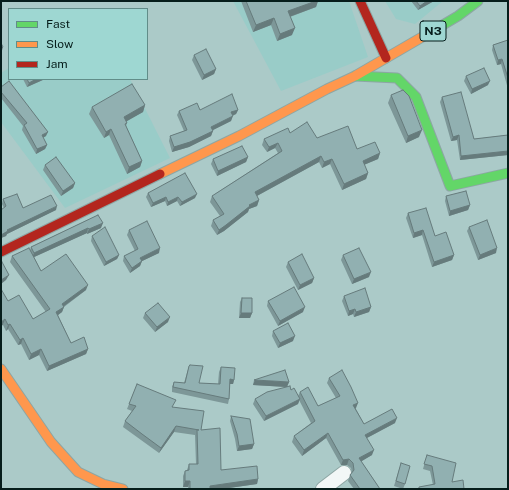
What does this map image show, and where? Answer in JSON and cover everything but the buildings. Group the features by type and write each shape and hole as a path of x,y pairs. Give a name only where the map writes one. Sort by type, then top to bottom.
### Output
{"main road":[{"path":"1,252 239,136 327,89 355,76 386,58 360,1"},
{"name":"N3","path":"386,58 458,16 478,1"},
{"path":"355,76 397,78 416,97 450,186 508,173"},
{"path":"1,369 51,442 78,472 105,486 123,489"}],"street":[{"path":"323,489 344,473"}],"shaded area":[{"path":"233,1 349,1 368,57 281,91"},
{"path":"385,1 443,1 415,24 396,19"},
{"path":"8,69 8,80 131,80 170,158 65,208 1,122 1,73"}],"traffic: fast":[{"path":"436,29 458,16 478,1"},
{"path":"355,76 397,78 416,97 450,186 508,173"}],"traffic: slow":[{"path":"160,174 239,136 327,89 355,76 436,29"},
{"path":"1,369 51,442 78,472 103,484 123,489"}],"traffic: jam":[{"path":"360,1 386,58"},
{"path":"1,252 160,174"}]}
